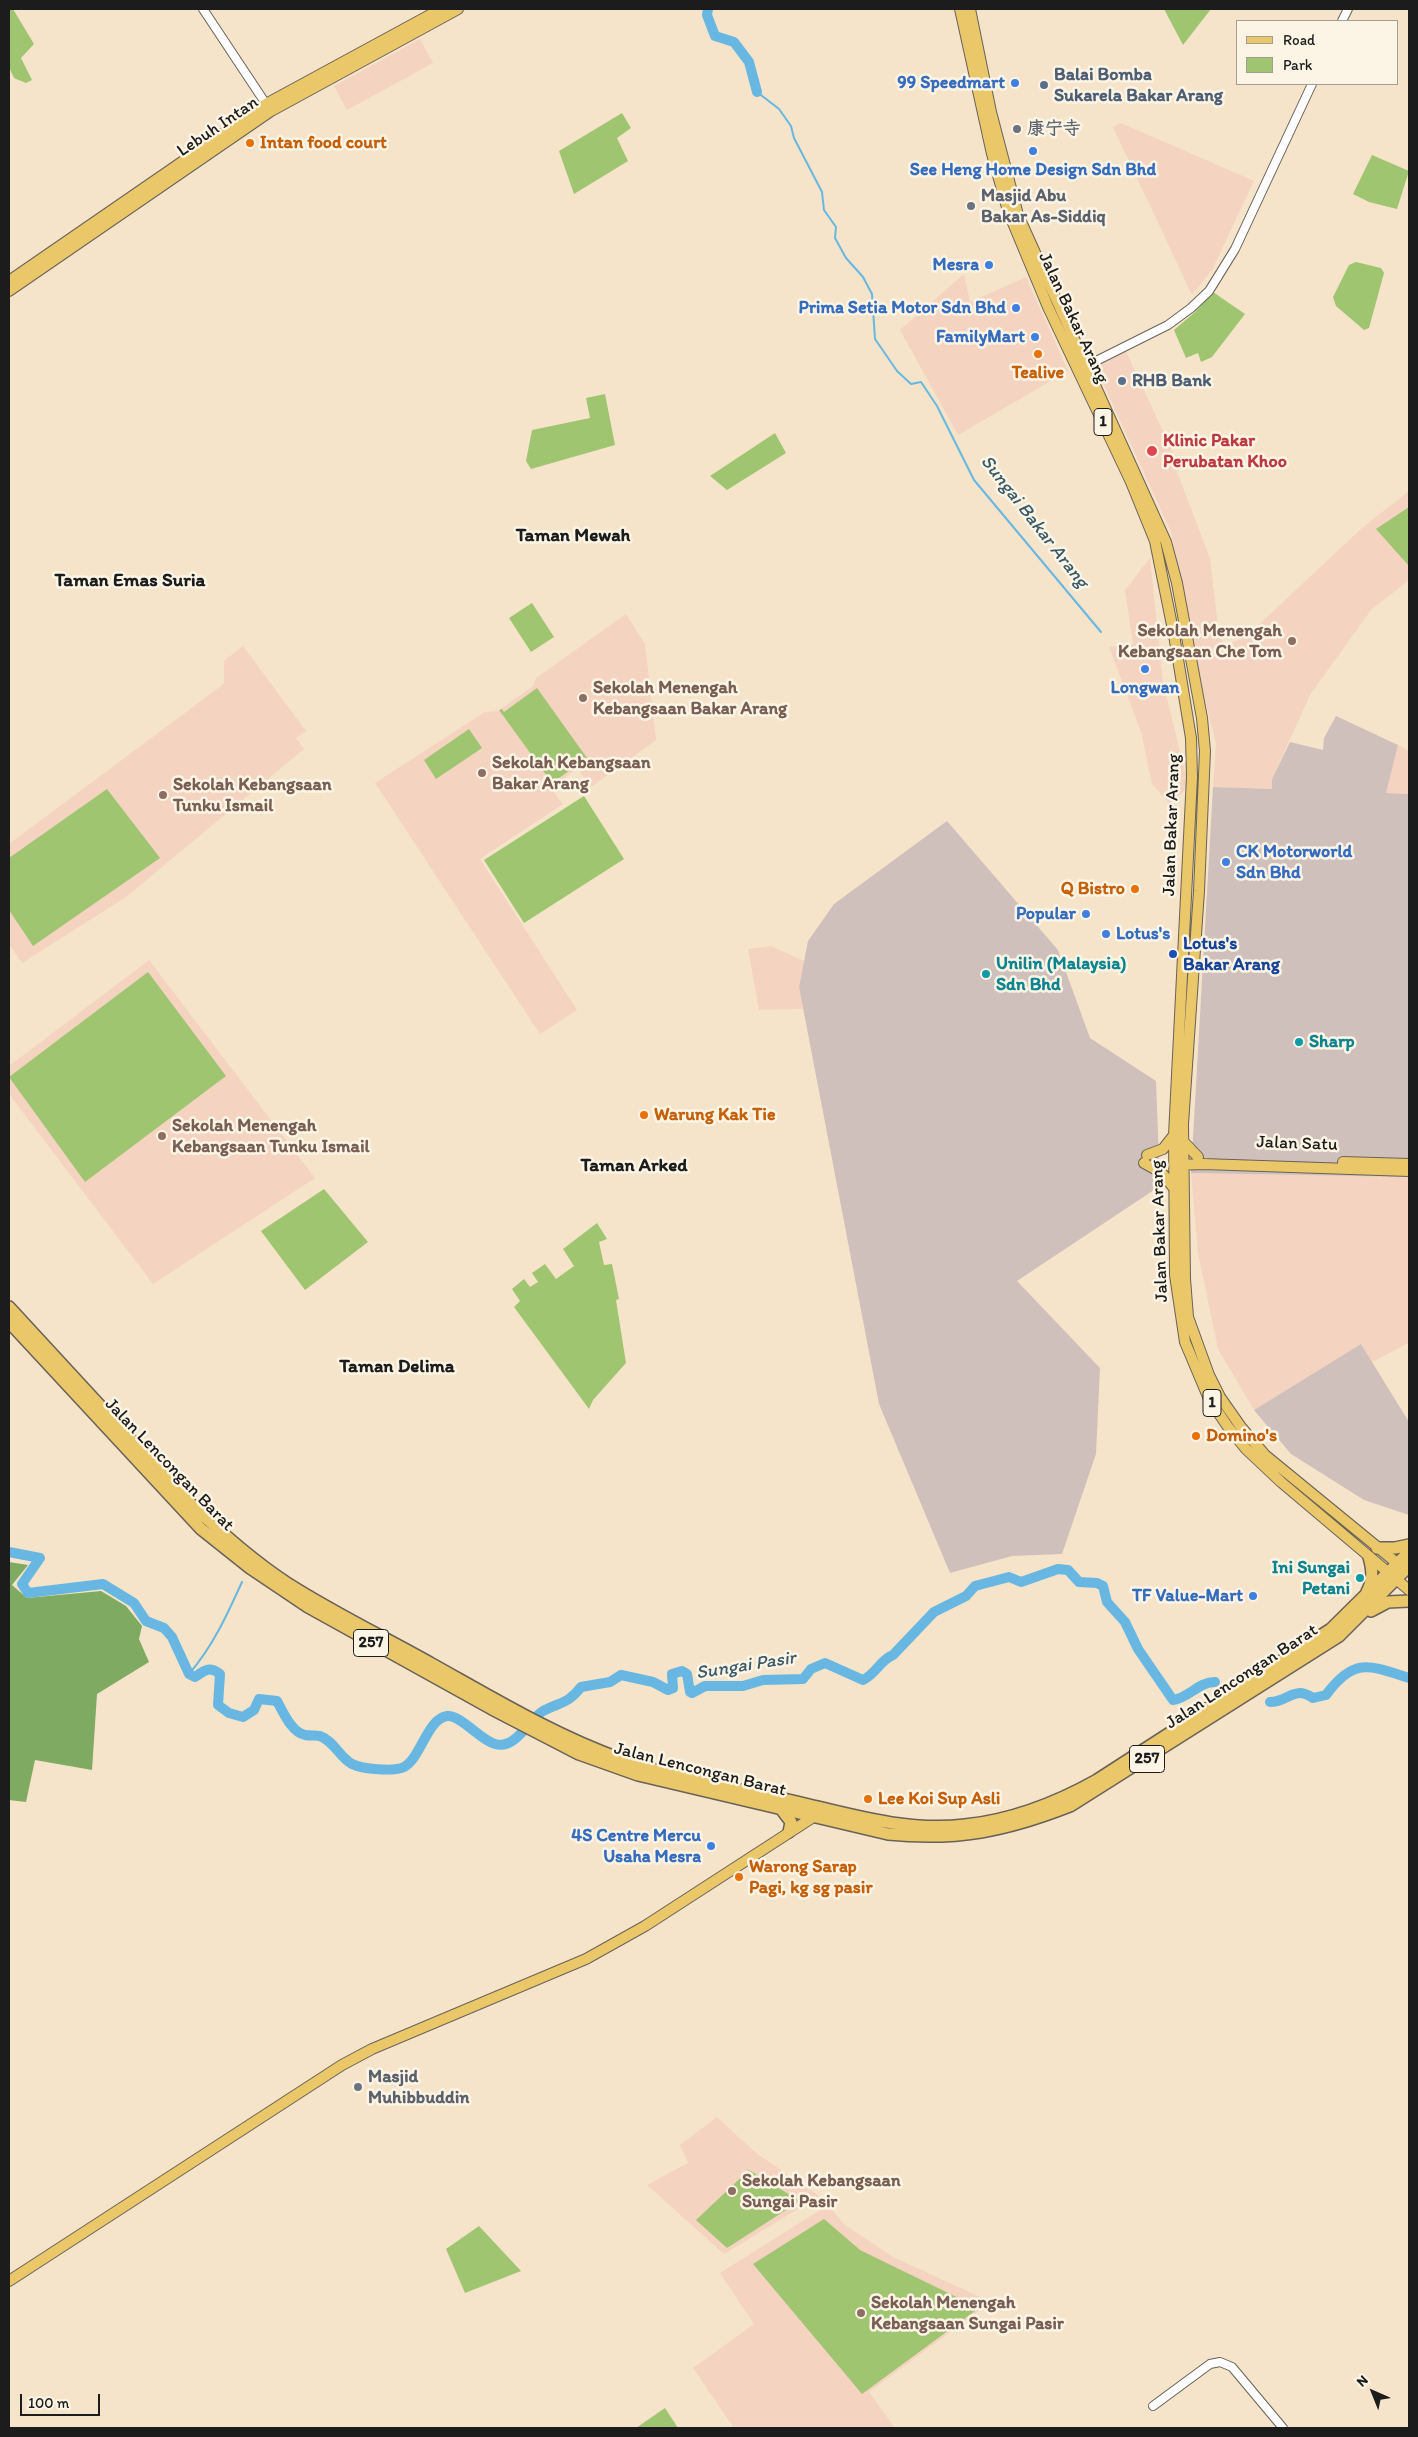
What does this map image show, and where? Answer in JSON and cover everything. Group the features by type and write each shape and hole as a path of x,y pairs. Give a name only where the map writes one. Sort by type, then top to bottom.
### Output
{"highway":[{"name":"Jalan Lencongan Barat","path":"9,1307 186,1499 251,1557 287,1582 524,1720"},
{"name":"Jalan Lencongan Barat","path":"9,1322 201,1529 234,1556 308,1607 548,1732 646,1766 825,1810 887,1822 931,1826 963,1825 993,1821 1042,1807 1066,1797 1097,1780 1331,1629 1365,1596 1392,1576"},
{"path":"1377,1548 1395,1548 1409,1545"},
{"name":"257","path":"1392,1576 1405,1569 1409,1552"},
{"path":"1365,1596 1372,1577 1369,1557"},
{"name":"Jalan Lencongan Barat","path":"548,1732 579,1754 638,1775 888,1834 916,1837 958,1836 997,1830 1037,1819 1070,1806 1338,1636 1348,1628 1392,1576"},
{"path":"1348,1628 1381,1605 1409,1599"},
{"path":"781,1809 791,1822 789,1832"}],"main road":[{"name":"Lebuh Intan","path":"9,282 219,136 441,9"},
{"name":"Lebuh Intan","path":"9,291 234,134 269,107 458,9"},
{"name":"Jalan Bakar Arang","path":"960,9 992,154 1008,211 1048,307 1097,408 1151,530 1167,598 1191,738 1192,777 1174,1135 1178,1161 1184,1178 1185,1280 1188,1317 1199,1350 1220,1397 1241,1428 1266,1455 1377,1548 1405,1569"},
{"name":"Jalan Bakar Arang","path":"970,9 991,112 1010,191 1018,215 1162,532 1179,596 1202,718 1205,751 1199,891 1183,1141 1173,1188 1174,1275 1185,1342 1209,1399 1228,1428 1246,1449 1392,1576 1409,1599"},
{"path":"219,136 224,138 234,134"},
{"path":"1167,598 1179,596"},
{"path":"1173,1188 1162,1173 1145,1159 1163,1149 1174,1135"},
{"path":"1183,1141 1200,1160 1184,1178"},
{"name":"Jalan Satu","path":"1200,1160 1409,1171"},
{"name":"Jalan Satu","path":"1178,1161 1409,1164"},
{"path":"9,2280 342,2065 372,2049 586,1959 650,1923 825,1810"}],"street":[{"path":"204,9 269,107"},
{"path":"1086,366 1168,325 1191,308 1209,291 1235,249 1312,85"},
{"path":"1153,2406 1210,2364 1220,2362 1228,2364 1237,2372 1283,2428"}],"shaded area":[{"path":"420,39 433,63 347,110 334,86"},
{"path":"1121,123 1254,181 1212,270 1192,295 1113,127"},
{"path":"964,274 970,302 1026,277 1068,371 958,435 900,330"},
{"name":"Sekolah Menengah Kebangsaan Che Tom","path":"1123,345 1179,466 1177,472 1210,558 1219,635 1225,646 1247,636 1362,528 1409,491 1409,580 1371,610 1310,695 1272,779 1272,789 1213,787 1216,744 1196,664 1171,532 1092,359"},
{"path":"1150,558 1163,682 1188,784 1183,792 1170,804 1152,784 1141,732 1109,647 1133,644 1125,590"},
{"path":"626,614 645,644 656,740 591,787 577,768 551,789 563,804 480,859 577,1010 540,1034 375,783 485,712 498,711 533,686 536,678"},
{"name":"Sekolah Kebangsaan Tunku Ismail","path":"243,646 306,731 296,738 304,749 126,897 22,963 9,944 9,844 224,683 224,661"},
{"path":"1336,716 1398,745 1386,793 1409,794 1409,1177 1191,1173 1213,787 1272,789 1272,779 1290,742 1323,750 1324,738"},
{"path":"1398,745 1409,751 1409,794 1386,793"},
{"path":"947,821 1058,950 1090,1038 1156,1081 1160,1186 1017,1281 1100,1368 1096,1454 1062,1554 1012,1556 950,1573 879,1404 799,987 808,941 834,904"},
{"path":"771,946 804,961 799,987 803,1009 759,1010 748,949"},
{"name":"Sekolah Menengah Kebangsaan Tunku Ismail","path":"149,960 315,1178 153,1284 9,1094 9,1066"},
{"path":"1191,1173 1409,1177 1409,1343 1372,1362 1361,1344 1254,1410 1218,1349 1198,1253"},
{"path":"1361,1344 1409,1422 1409,1515 1364,1500 1291,1454 1254,1410"},
{"name":"Sekolah Kebangsaan Sungai Pasir","path":"717,2117 756,2153 819,2196 724,2254 647,2185 688,2163 680,2145"},
{"name":"Sekolah Menengah Kebangsaan Sungai Pasir","path":"828,2205 845,2225 893,2257 991,2302 869,2392 895,2428 734,2428 693,2368 754,2324 720,2273"}],"green space":[{"path":"9,9 13,9 34,44 21,58 32,80 26,83 14,78 9,67"},
{"path":"1164,9 1211,9 1183,45"},
{"path":"622,113 631,128 617,138 628,161 574,194 559,151"},
{"path":"1372,155 1409,171 1397,209 1369,202 1353,194"},
{"path":"1356,262 1381,268 1384,273 1369,328 1364,330 1336,306 1333,297 1349,265"},
{"path":"1213,292 1245,314 1212,357 1201,362 1198,353 1186,358 1174,330 1195,312"},
{"path":"605,394 615,445 531,469 526,461 532,430 590,418 586,398"},
{"path":"775,433 786,453 727,490 710,476"},
{"path":"1409,507 1409,566 1376,529"},
{"path":"532,603 554,637 531,652 509,618"},
{"path":"537,688 587,758 552,783 499,710 502,709 504,712"},
{"path":"469,729 482,748 436,779 424,760"},
{"path":"107,789 160,858 33,946 9,910 9,858"},
{"path":"584,796 624,859 524,923 484,860"},
{"path":"148,972 226,1076 85,1182 9,1077"},
{"path":"324,1189 368,1242 305,1290 261,1231"},
{"path":"597,1223 607,1239 599,1242 604,1265 612,1264 619,1299 616,1300 626,1363 593,1400 589,1409 514,1307 520,1301 512,1289 524,1279 530,1287 538,1282 532,1273 545,1264 556,1279 574,1266 563,1249"},
{"path":"9,1562 28,1565 12,1585 27,1598 101,1591 126,1606 142,1626 139,1639 149,1662 97,1694 92,1770 35,1760 26,1802 9,1800"},
{"path":"749,2170 800,2201 727,2248 696,2220"},
{"path":"824,2219 860,2250 979,2308 862,2394 753,2264"},
{"path":"479,2226 521,2271 465,2293 446,2249"},
{"path":"665,2408 678,2428 636,2428"}],"waterway":[{"name":"Sungai Bakar Arang","path":"708,9 707,15 715,36 734,42 749,62 757,92"},
{"name":"Sungai Bakar Arang","path":"757,92 779,109 791,126 794,138 822,192 824,210 836,227 835,238 846,258 863,277 872,294 875,339 897,371 911,384 921,382 937,406 974,480 1101,632"},
{"name":"Sungai Pasir","path":"9,1552 40,1558 22,1584 28,1593 103,1584 134,1603 146,1621 164,1628 172,1637 189,1674 195,1677 204,1671 210,1670 220,1674 218,1705 229,1713 243,1717 254,1710 259,1699 277,1701 288,1721 300,1733 325,1738 352,1764 386,1770 399,1769 410,1762 434,1724 447,1716 458,1719 489,1742 503,1745 522,1733 543,1711 568,1700 581,1687 610,1682 621,1675 653,1682 668,1690 673,1688 672,1674 682,1671 687,1674 690,1692 692,1693 705,1686 743,1686 763,1680 803,1679 811,1669 825,1663 863,1680 893,1655 934,1612 966,1596 975,1586 1009,1577 1021,1582 1058,1569 1068,1570 1079,1582 1097,1583 1103,1586 1107,1602 1125,1622 1138,1649 1173,1700 1179,1699 1204,1685 1215,1682"},
{"path":"189,1674 212,1641 242,1582"},
{"name":"Sungai Pasir","path":"1270,1702 1301,1693 1313,1698 1326,1695 1345,1674 1363,1667 1383,1670 1409,1678"}],"place":[{"name":"99 Speedmart","path":"1015,83"},
{"name":"Balai Bomba Sukarela Bakar Arang","path":"1044,85"},
{"name":"康宁寺","path":"1017,129"},
{"name":"Intan food court","path":"250,143"},
{"name":"See Heng Home Design Sdn Bhd","path":"1033,151"},
{"name":"Masjid Abu Bakar As-Siddiq","path":"971,206"},
{"name":"Mesra","path":"989,265"},
{"name":"Prima Setia Motor Sdn Bhd","path":"1016,308"},
{"name":"FamilyMart","path":"1035,337"},
{"name":"Tealive","path":"1038,354"},
{"name":"RHB Bank","path":"1122,381"},
{"name":"Klinic Pakar Perubatan Khoo","path":"1152,451"},
{"name":"Sekolah Menengah Kebangsaan Che Tom","path":"1292,641"},
{"name":"Longwan","path":"1145,669"},
{"name":"Sekolah Menengah Kebangsaan Bakar Arang","path":"583,698"},
{"name":"Sekolah Kebangsaan Bakar Arang","path":"482,773"},
{"name":"Sekolah Kebangsaan Tunku Ismail","path":"163,795"},
{"name":"CK Motorworld Sdn Bhd","path":"1226,862"},
{"name":"Q Bistro","path":"1135,889"},
{"name":"Popular","path":"1086,914"},
{"name":"Lotus's","path":"1106,934"},
{"name":"Lotus's Bakar Arang","path":"1173,954"},
{"name":"Unilin (Malaysia) Sdn Bhd","path":"986,974"},
{"name":"Sharp","path":"1299,1042"},
{"name":"Warung Kak Tie","path":"644,1115"},
{"name":"Sekolah Menengah Kebangsaan Tunku Ismail","path":"162,1136"},
{"name":"Domino's","path":"1196,1436"},
{"name":"Ini Sungai Petani","path":"1360,1578"},
{"name":"TF Value-Mart","path":"1253,1596"},
{"name":"Lee Koi Sup Asli","path":"868,1799"},
{"name":"4S Centre Mercu Usaha Mesra","path":"711,1846"},
{"name":"Warong Sarap Pagi, kg sg pasir","path":"739,1877"},
{"name":"Masjid Muhibbuddin","path":"358,2087"},
{"name":"Sekolah Kebangsaan Sungai Pasir","path":"732,2191"},
{"name":"Sekolah Menengah Kebangsaan Sungai Pasir","path":"861,2313"}],"district":[{"name":"Taman Mewah","path":"573,536"},
{"name":"Taman Emas Suria","path":"130,581"},
{"name":"Taman Arked","path":"634,1166"},
{"name":"Taman Delima","path":"397,1367"}]}
